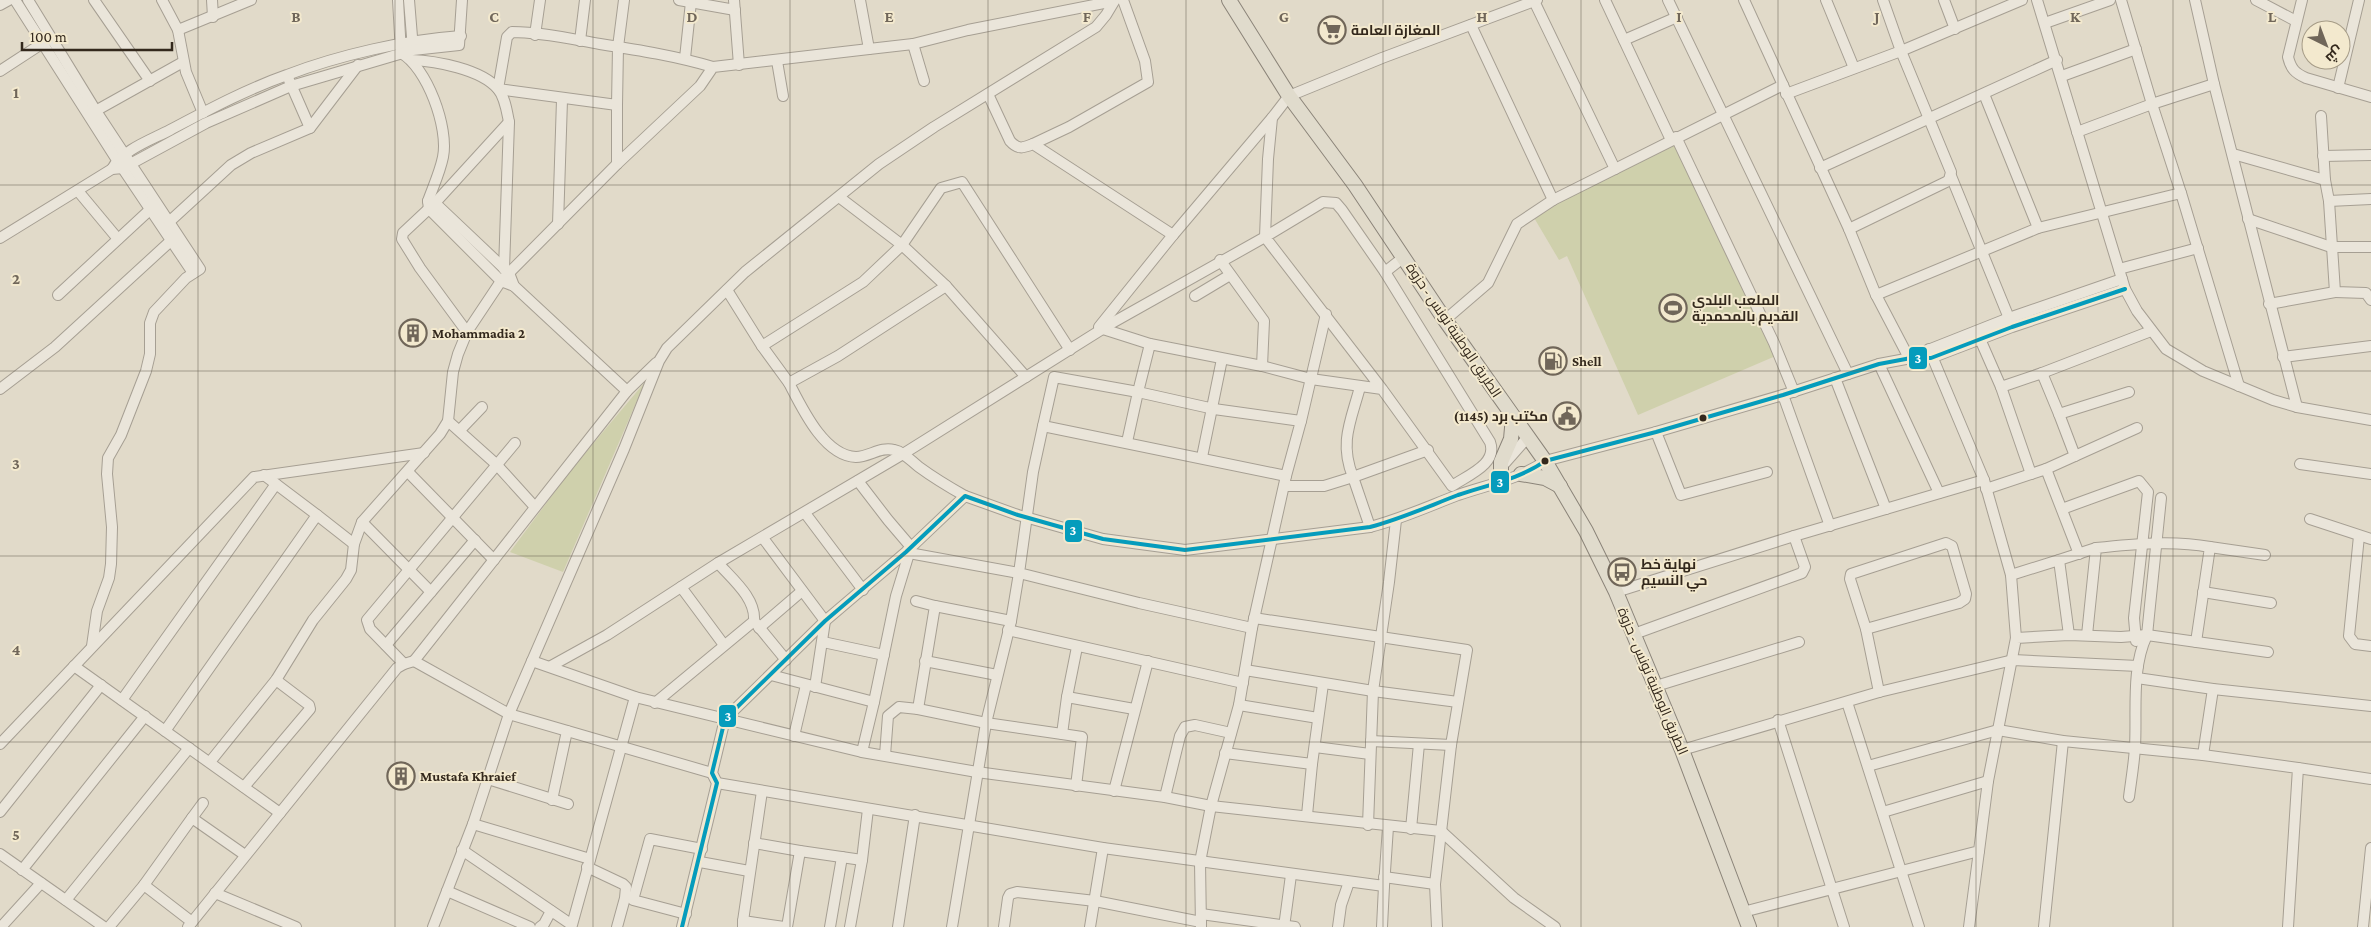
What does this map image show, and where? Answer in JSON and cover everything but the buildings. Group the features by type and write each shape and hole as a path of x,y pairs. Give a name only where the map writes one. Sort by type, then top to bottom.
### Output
{"main road":[{"name":"الطريق الوطنية تونس - حزوة","path":"1230,0 1289,96 1355,185 1445,320 1545,461 1586,531 1616,592 1656,686 1749,927"},
{"path":"1499,477 1501,462 1511,440 1513,417"},
{"path":"1521,474 1544,478 1560,486"}],"street":[{"path":"0,5 9,0"},
{"path":"15,0 48,40"},
{"path":"28,0 48,40 92,113 197,271 186,278 154,312 150,323 150,354 146,370 120,435 108,458 107,474 112,527 111,564 109,578 97,612 92,646"},
{"path":"94,0 150,81"},
{"path":"162,0 178,30 183,62 189,83 203,113"},
{"path":"212,0 213,17"},
{"path":"178,30 251,0"},
{"path":"398,0 408,51 432,92 444,140 443,156 431,204"},
{"path":"408,51 409,0"},
{"path":"0,238 203,113 287,75 356,55 458,46 461,36 462,0"},
{"path":"535,35 540,0"},
{"path":"580,41 585,0"},
{"path":"617,164 616,105 618,47 624,0"},
{"path":"679,0 734,5 740,66"},
{"path":"860,0 869,49"},
{"path":"210,762 276,680 313,620 349,575 354,544 362,522 408,472 448,420 458,354 467,332 501,282 506,271 509,122 498,89 508,36 514,32 685,58 713,67 740,66 913,44 968,30 1117,0"},
{"path":"144,885 190,924 397,668 414,661 627,391 659,361 681,333 745,272 879,164 1096,27 1117,0"},
{"path":"988,94 1010,141 1014,147 1020,148 1069,127 1148,82 1145,61 1117,0"},
{"path":"1605,0 1774,342 1794,392"},
{"path":"1668,0 1725,114 1848,374"},
{"path":"1744,0 1849,229 1876,295 1910,358"},
{"path":"1826,0 1854,68"},
{"path":"1883,0 1901,51 2010,322"},
{"path":"1944,0 1955,29"},
{"path":"1445,320 1488,283 1517,224 1553,200 1725,114 1784,89 1854,68 1901,51 2022,0"},
{"path":"2036,0 2062,76 2100,213 2122,279 2151,331 2166,349 2203,371 2239,386 2296,407 2371,420"},
{"path":"2045,23 2110,0"},
{"path":"2121,0 2239,386"},
{"path":"2195,0 2214,84 2296,407"},
{"path":"2256,0 2296,22"},
{"path":"2302,0 2288,57 2290,66 2301,76 2371,97"},
{"path":"2338,88 2359,0"},
{"path":"1092,336 1289,96 1382,58 1535,1 1615,170"},
{"path":"685,58 691,2"},
{"path":"1624,40 1677,17"},
{"path":"1470,25 1553,200"},
{"path":"0,71 48,40"},
{"path":"913,44 924,82"},
{"path":"2062,76 2136,49"},
{"path":"124,161 291,86 408,51 472,73 498,89 562,100 616,105"},
{"path":"169,222 231,164 251,153 310,128 358,66 356,55"},
{"path":"1820,168 2057,60"},
{"path":"777,61 783,96"},
{"path":"92,113 183,62"},
{"path":"506,271 558,224 617,164 700,86 713,67"},
{"path":"287,75 310,128"},
{"path":"2078,132 2152,104 2214,84"},
{"path":"1984,94 2038,228"},
{"path":"558,224 562,100"},
{"path":"2321,116 2335,292"},
{"path":"1272,118 1268,159 1265,237 1326,314 1428,450 1454,491"},
{"path":"467,332 420,268 402,239 403,233 509,122"},
{"path":"1033,144 1173,235"},
{"path":"2233,154 2325,180"},
{"path":"2323,156 2371,155"},
{"path":"1849,229 1946,182 1951,176"},
{"path":"762,346 863,282 902,245 940,188 962,182 1070,350"},
{"path":"78,191 118,239"},
{"path":"1876,295 2038,228 2181,193"},
{"path":"839,197 902,245 946,286 1026,377"},
{"path":"2329,201 2371,199"},
{"path":"551,666 607,635 718,563 903,454 1103,329 1323,202 1336,203 1384,272 1490,442 1493,450 1490,460 1454,491"},
{"path":"431,204 506,271 514,286 627,391"},
{"path":"431,204 501,282 514,286"},
{"path":"154,206 169,222 174,238"},
{"path":"58,296 154,206"},
{"path":"2248,219 2331,247 2371,247"},
{"path":"0,389 55,347 174,238"},
{"path":"1930,353 2198,248"},
{"path":"1384,272 1404,257"},
{"path":"1220,260 1264,322 1262,366"},
{"path":"1195,296 1230,275"},
{"path":"789,383 838,356 946,286"},
{"path":"726,290 762,346 789,383 813,426 831,446 846,456 858,457 893,449 965,496 1103,539 1176,549 1230,546 1370,527 1396,520 1454,491 1499,477 1521,474 1545,461 1656,432 1794,392 1879,364 1910,358 1980,339 2010,322"},
{"path":"2269,304 2335,292 2366,293 2371,300"},
{"path":"1201,921 1200,862 1211,806 1239,705 1253,623 1285,481 1326,314"},
{"path":"1103,329 1150,344 1262,366 1311,379 1382,389"},
{"path":"2001,387 2151,331"},
{"path":"1980,339 2001,387 2032,474"},
{"path":"1127,442 1150,344"},
{"path":"2283,357 2371,346"},
{"path":"1930,353 1985,485 2011,575 2016,638 1988,781 1969,927"},
{"path":"952,927 977,772 986,723 1009,626 1028,517 1033,472 1054,377 1055,359"},
{"path":"1202,457 1214,409 1222,359"},
{"path":"433,927 473,824 509,714 624,449 659,361"},
{"path":"1879,364 1939,494"},
{"path":"2042,373 2074,456"},
{"path":"1054,377 1138,392 1214,409 1301,421"},
{"path":"1835,378 1886,509"},
{"path":"1360,387 1345,442 1347,462 1370,527"},
{"path":"2059,414 2129,392"},
{"path":"1783,395 1830,526"},
{"path":"460,430 482,407"},
{"path":"448,420 496,464 535,506"},
{"path":"1043,426 1202,457 1285,481 1324,486 1428,450"},
{"path":"1616,592 1886,509 1939,494 2032,474 2137,428"},
{"path":"1656,432 1681,495 1767,472"},
{"path":"1499,477 1512,453 1527,438"},
{"path":"404,664 370,629 367,620 515,443"},
{"path":"0,744 254,477 290,474 424,453"},
{"path":"2300,464 2371,474"},
{"path":"2046,469 2079,554"},
{"path":"408,472 494,560"},
{"path":"264,475 354,544"},
{"path":"858,481 910,550 1019,573 1139,603 1253,623 1468,650 1451,745 1435,884 1437,927"},
{"path":"2062,509 2139,481 2148,492 2134,636 2139,652"},
{"path":"122,700 276,484"},
{"path":"682,927 700,862 717,783 712,773 725,719 825,621 910,550 965,496"},
{"path":"2129,797 2135,748 2139,652 2147,635 2161,498"},
{"path":"805,513 863,590"},
{"path":"165,730 317,515"},
{"path":"2310,519 2371,539"},
{"path":"1368,825 1373,691 1396,520"},
{"path":"362,522 431,592"},
{"path":"1634,634 1802,573 1805,567 1794,536"},
{"path":"2359,536 2349,636 2355,644 2371,646"},
{"path":"763,538 825,621 823,642 794,736"},
{"path":"386,645 475,540"},
{"path":"2011,575 2096,548 2142,543 2210,547 2265,555"},
{"path":"1866,629 1965,599 1966,594 1950,544 1852,574 1850,579 1866,629 1879,692"},
{"path":"2196,642 2210,547"},
{"path":"2087,635 2096,548"},
{"path":"862,752 896,596 910,550"},
{"path":"2058,560 2069,635"},
{"path":"718,563 750,602 755,613 756,624 786,660"},
{"path":"681,587 724,645"},
{"path":"655,703 724,645 802,591"},
{"path":"2203,592 2271,603"},
{"path":"916,601 1009,626 1077,647 1243,683"},
{"path":"918,709 924,661 935,606"},
{"path":"2016,638 2069,635 2121,637 2147,635 2268,652"},
{"path":"823,642 884,654"},
{"path":"1656,686 1799,642"},
{"path":"1062,734 1077,647"},
{"path":"532,660 655,703 862,752 977,772 1165,797 1211,806 1307,815 1368,825 1441,831 1514,898 1555,927"},
{"path":"1682,750 1778,720 1879,692 2013,660 2138,666"},
{"path":"414,661 509,714 712,773"},
{"path":"924,661 997,676"},
{"path":"1114,791 1148,661"},
{"path":"74,666 280,813"},
{"path":"1244,670 1323,684 1458,702"},
{"path":"771,675 874,702"},
{"path":"2137,678 2212,689 2371,706"},
{"path":"244,787 310,709 309,705 276,680"},
{"path":"1307,815 1323,684"},
{"path":"0,812 101,685"},
{"path":"2203,755 2212,689"},
{"path":"462,850 573,926 588,863 635,697"},
{"path":"1067,697 1134,709"},
{"path":"1847,702 1884,812 1919,927"},
{"path":"1239,705 1318,718"},
{"path":"885,755 888,716 900,707 918,709 986,723 1082,737 1076,786"},
{"path":"22,870 145,716"},
{"path":"1778,720 1844,927"},
{"path":"1165,797 1180,736 1185,727 1195,725 1231,733"},
{"path":"1868,766 1998,730 2063,741 2203,755 2371,779"},
{"path":"552,800 567,731"},
{"path":"1371,741 1451,745"},
{"path":"2044,927 2063,741"},
{"path":"1411,829 1419,744"},
{"path":"1315,747 1370,754"},
{"path":"66,900 189,748"},
{"path":"1225,753 1312,764"},
{"path":"2288,927 2298,768"},
{"path":"488,779 568,804"},
{"path":"1884,812 1988,781"},
{"path":"717,783 1103,848 1200,862 1349,882 1435,884"},
{"path":"762,791 749,871 743,924 786,927 800,851"},
{"path":"109,927 144,885 203,803"},
{"path":"850,927 862,860 868,809"},
{"path":"898,927 915,815"},
{"path":"192,818 245,855"},
{"path":"473,824 588,863 623,884 629,899"},
{"path":"1382,927 1388,827"},
{"path":"617,927 650,839 702,849"},
{"path":"754,843 862,860"},
{"path":"1090,927 1103,848"},
{"path":"2362,927 2367,915 2371,848"},
{"path":"1743,912 1979,851"},
{"path":"0,854 98,925"},
{"path":"830,927 842,857"},
{"path":"700,862 749,871"},
{"path":"1004,927 1008,898 1013,892 1095,901 1201,921 1288,926 1291,874"},
{"path":"1338,927 1342,904 1349,882"},
{"path":"1,927 42,883"},
{"path":"447,890 530,927"},
{"path":"215,893 296,927"},
{"path":"629,899 686,914"},
{"path":"540,927 544,924 551,911"}],"green space":[{"name":"الملعب البلدي القديم بالمحمدية","path":"1675,138 1778,355 1638,415 1567,256 1559,260 1533,216"},
{"path":"645,382 563,572 510,552 571,470"}],"transit line":[{"name":"3","path":"682,927 717,783 712,773 725,719 825,621 906,552 965,496 1018,515 1103,539 1185,550 1370,527 1514,477 1545,461 1656,432 1783,395 1879,364 1911,358 1931,358 2012,327 2125,289"}],"place":[{"name":"المغازة العامة","path":"1332,30"},
{"name":"الملعب البلدي القديم بالمحمدية","path":"1673,308"},
{"name":"Mohammadia 2","path":"413,333"},
{"name":"Shell","path":"1553,361"},
{"name":"مكتب برد (1145)","path":"1567,416"},
{"name":"نهاية خط حي النسيم","path":"1622,572"},
{"name":"Mustafa Khraief","path":"401,776"}]}
